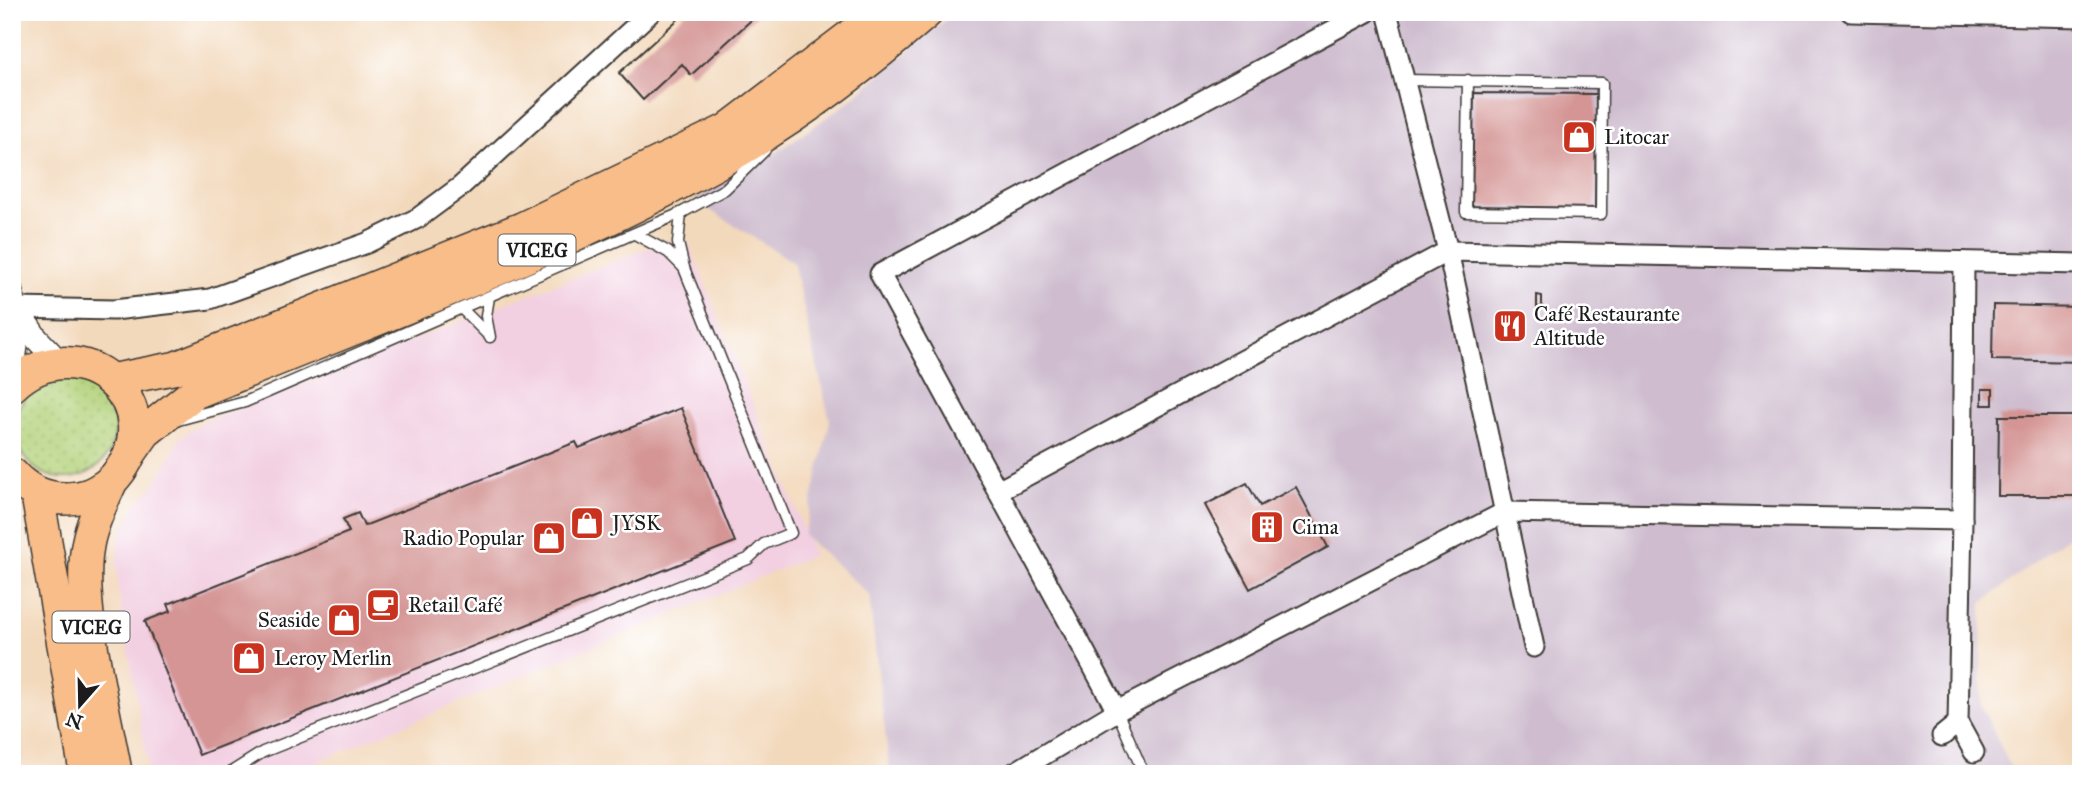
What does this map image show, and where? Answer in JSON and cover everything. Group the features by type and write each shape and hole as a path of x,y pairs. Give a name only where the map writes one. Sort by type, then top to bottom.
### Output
{"highway":[{"name":"VICEG","path":"113,380 175,368 535,223 727,130 882,12"},
{"name":"VICEG","path":"116,774 94,655 86,565 88,543 111,482 138,442 194,393 603,222 719,162 816,101 865,66 928,12"},
{"path":"12,386 24,374 59,362 78,363 97,369 113,380 125,396 138,442"},
{"path":"12,474 37,494 56,499 76,498 94,493 111,482"},
{"name":"VICEG","path":"37,494 86,774"}],"street":[{"path":"14,300 114,310 210,299 366,243 418,218 460,187 651,12"},
{"path":"1117,711 880,274 1367,12"},
{"path":"1387,12 1448,251 1534,647"},
{"path":"1851,12 2081,17"},
{"path":"998,491 1448,251 2081,264"},
{"path":"1964,262 1958,723 1974,752"},
{"path":"14,300 36,338 59,362"},
{"path":"12,375 14,300"},
{"path":"1012,774 1117,711 1505,512 1962,520"},
{"path":"1942,736 1958,723"}],"lane":[{"path":"1404,79 1468,80 1602,83 1601,214 1466,212 1468,80"},
{"path":"138,442 245,402 681,213 725,189 816,101"},
{"path":"228,774 263,752 748,559 764,544 791,533 684,268 678,243 681,213"},
{"path":"635,234 668,252 684,268"},
{"path":"462,309 489,337 486,316 489,298"},
{"path":"1117,711 1144,774"}],"shaded area":[{"path":"955,12 1851,12 2081,17 2081,526 1982,603 1981,705 2014,774 890,774 869,595 804,535 830,421 793,262 694,200 771,156 846,104"},
{"path":"685,234 814,555 287,774 149,774 118,588 117,562 119,541 135,506 155,484 180,438 201,423"}],"green space":[{"path":"65,378 93,386 107,400 115,428 107,456 93,470 65,478 37,470 23,456 15,428 23,400 37,386"}],"building":[{"path":"686,12 760,12 691,75 682,64 643,100 619,73"},
{"path":"1474,93 1596,94 1595,208 1472,206"},
{"path":"1537,295 1542,296 1542,307 1537,307"},
{"path":"1993,305 2081,307 2081,362 1992,360"},
{"path":"1982,389 1993,389 1993,405 1982,405"},
{"path":"681,408 735,542 199,755 145,621 171,611 168,604 349,532 343,519 358,513 364,526 576,442 579,448"},
{"path":"1999,416 2081,416 2081,496 1998,496"},
{"name":"Cima","path":"1247,483 1260,506 1296,487 1328,547 1250,589 1205,505"}],"place":[{"name":"Litocar","path":"1579,137"},
{"name":"Café Restaurante Altitude","path":"1510,326"},
{"name":"JYSK","path":"587,523"},
{"name":"Cima","path":"1267,527"},
{"name":"Radio Popular","path":"549,538"},
{"name":"Retail Café","path":"383,605"},
{"name":"Seaside","path":"344,620"},
{"name":"Leroy Merlin","path":"249,658"}]}
